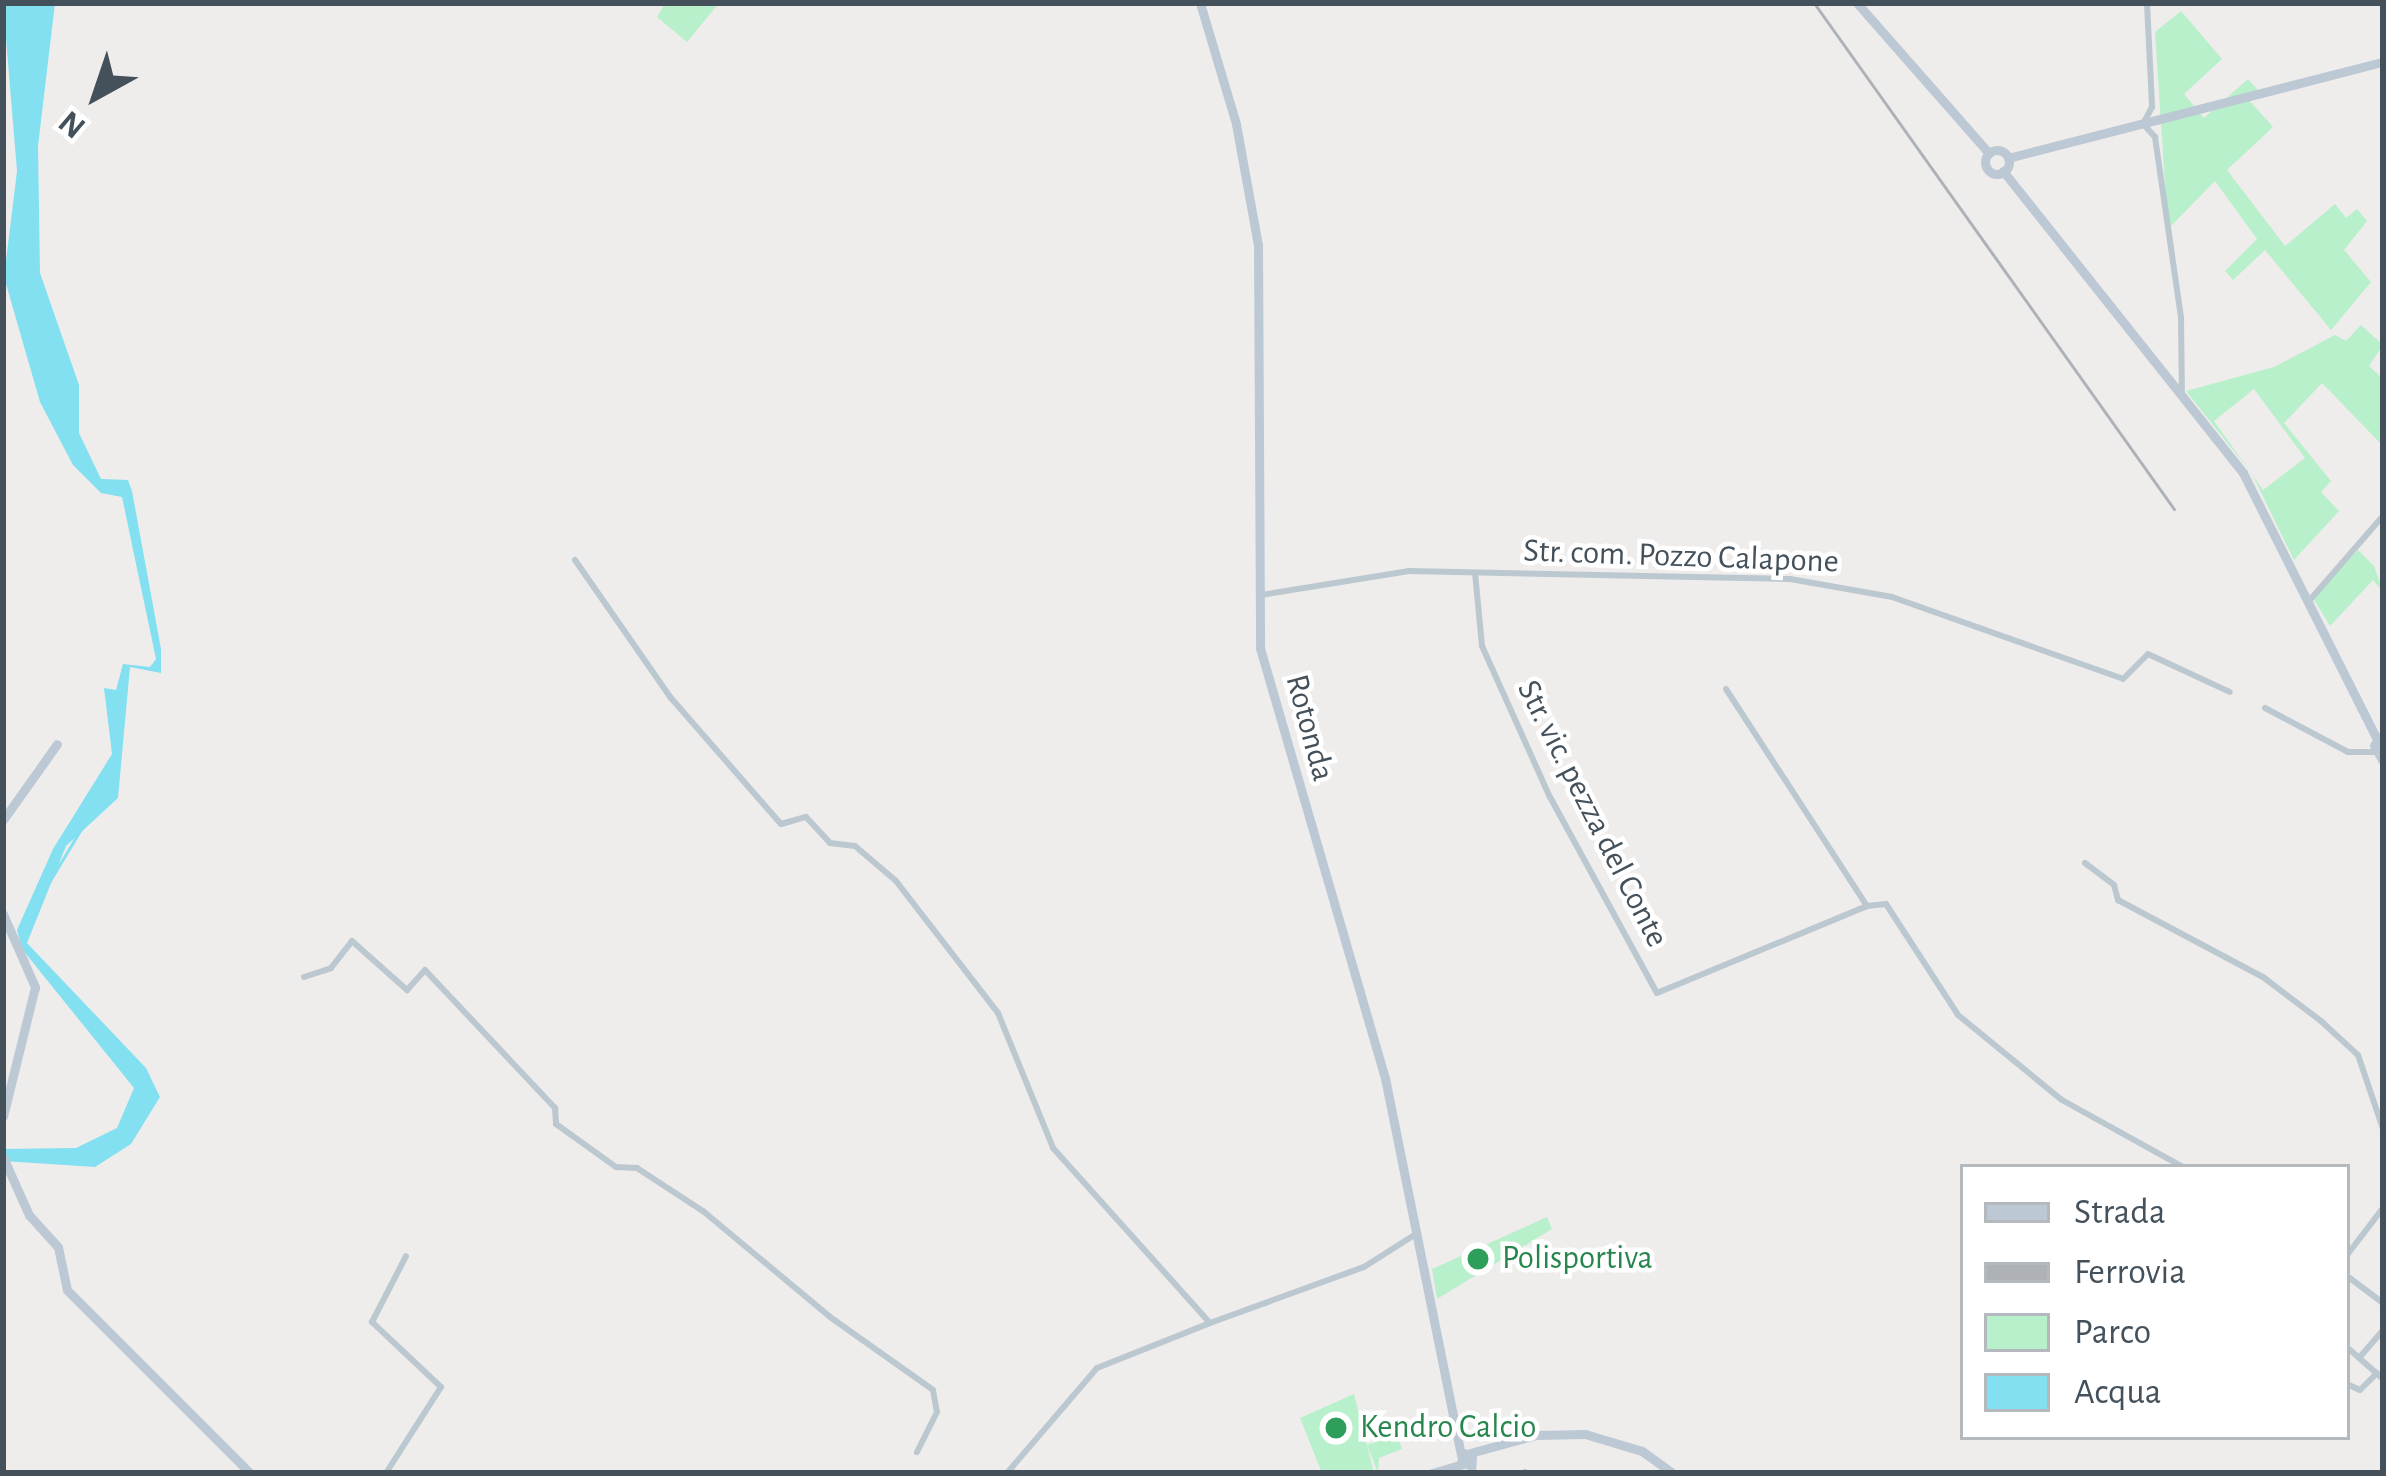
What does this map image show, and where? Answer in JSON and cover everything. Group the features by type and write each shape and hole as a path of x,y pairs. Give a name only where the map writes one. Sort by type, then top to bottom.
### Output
{"main road":[{"name":"Rotonda","path":"1200,3 1236,124 1258,245 1260,648 1272,705 1380,1061 1467,1462"},
{"path":"1857,3 1989,153 2008,158 2383,62"},
{"path":"1989,153 1988,169 2003,172 2243,473 2380,749"},
{"path":"2003,172 2008,158"},
{"path":"3,820 57,744"},
{"path":"3,914 34,987 3,1116"},
{"path":"3,1157 29,1215 58,1247 67,1290 250,1473"},
{"path":"1432,1473 1536,1435 1585,1434 1642,1451 1672,1473"}],"street":[{"path":"2147,3 2152,107 2143,124 2155,137 2181,318 2182,395"},
{"path":"2152,107 2166,118"},
{"path":"2309,601 2383,516"},
{"path":"575,560 671,698 775,819 784,826 806,817 830,842 855,846 896,880 998,1013 1053,1148 1210,1323"},
{"name":"Str. com. Pozzo Calapone","path":"1261,595 1386,573 1790,579 1892,597 2123,679 2148,655 2230,692"},
{"name":"Str. vic. pezza del Conte","path":"1475,573 1482,646 1550,797 1657,993 1867,906"},
{"path":"1726,689 1867,906 1886,904 1975,1029 2062,1100 2178,1164"},
{"path":"2265,708 2359,751 2380,749"},
{"path":"2085,863 2114,885 2118,900 2263,977 2358,1054 2383,1129"},
{"path":"304,977 331,968 352,941 407,990 425,970 555,1108 556,1124 616,1167 637,1168 703,1211 830,1317 933,1390 937,1412 916,1452"},
{"path":"2350,1251 2383,1208"},
{"path":"1006,1473 1097,1368 1288,1292 1364,1268 1419,1233"},
{"path":"386,1473 441,1388 372,1322 406,1256"},
{"path":"2350,1278 2383,1303"},
{"path":"2359,1358 2383,1330"},
{"path":"2350,1350 2380,1376 2360,1390 2350,1385"}],"green space":[{"path":"665,3 719,3 687,42 657,17"},
{"path":"2181,11 2222,59 2184,94 2204,118 2248,79 2257,89 2247,98 2273,127 2227,170 2285,246 2335,204 2346,218 2357,209 2367,221 2344,250 2371,282 2331,330 2265,250 2233,280 2225,271 2257,239 2215,181 2168,229 2155,32"},
{"path":"2361,325 2383,345 2369,366 2383,379 2383,446 2322,383 2284,423 2331,481 2321,492 2339,511 2294,560 2253,476 2263,490 2305,458 2254,389 2214,421 2249,470 2186,391 2274,367 2335,335 2346,341"},
{"path":"2358,550 2374,566 2383,592 2373,580 2330,626 2313,598"},
{"name":"Polisportiva","path":"1547,1217 1552,1229 1437,1299 1432,1269"},
{"name":"Kendro Calcio","path":"1354,1394 1374,1473 1322,1473 1300,1418"},
{"path":"1391,1420 1402,1449 1379,1458 1378,1473 1367,1445 1378,1441 1376,1425"}],"water":[{"path":"3,3 55,3 38,146 40,273 79,385 79,433 101,479 128,480 132,491 161,649 161,673 130,667 118,798 66,846 27,943 146,1068 160,1097 131,1144 95,1167 3,1161 3,1149 76,1148 117,1128 134,1088 22,949 17,930 53,849 112,754 104,688 116,690 123,664 150,667 156,659 122,497 101,493 73,465 40,402 4,277 17,171"}],"waterway":[{"path":"49,882 84,824"}],"railway":[{"path":"1814,3 2174,509"}],"place":[{"name":"Polisportiva","path":"1478,1259"},
{"name":"Kendro Calcio","path":"1336,1428"}]}
